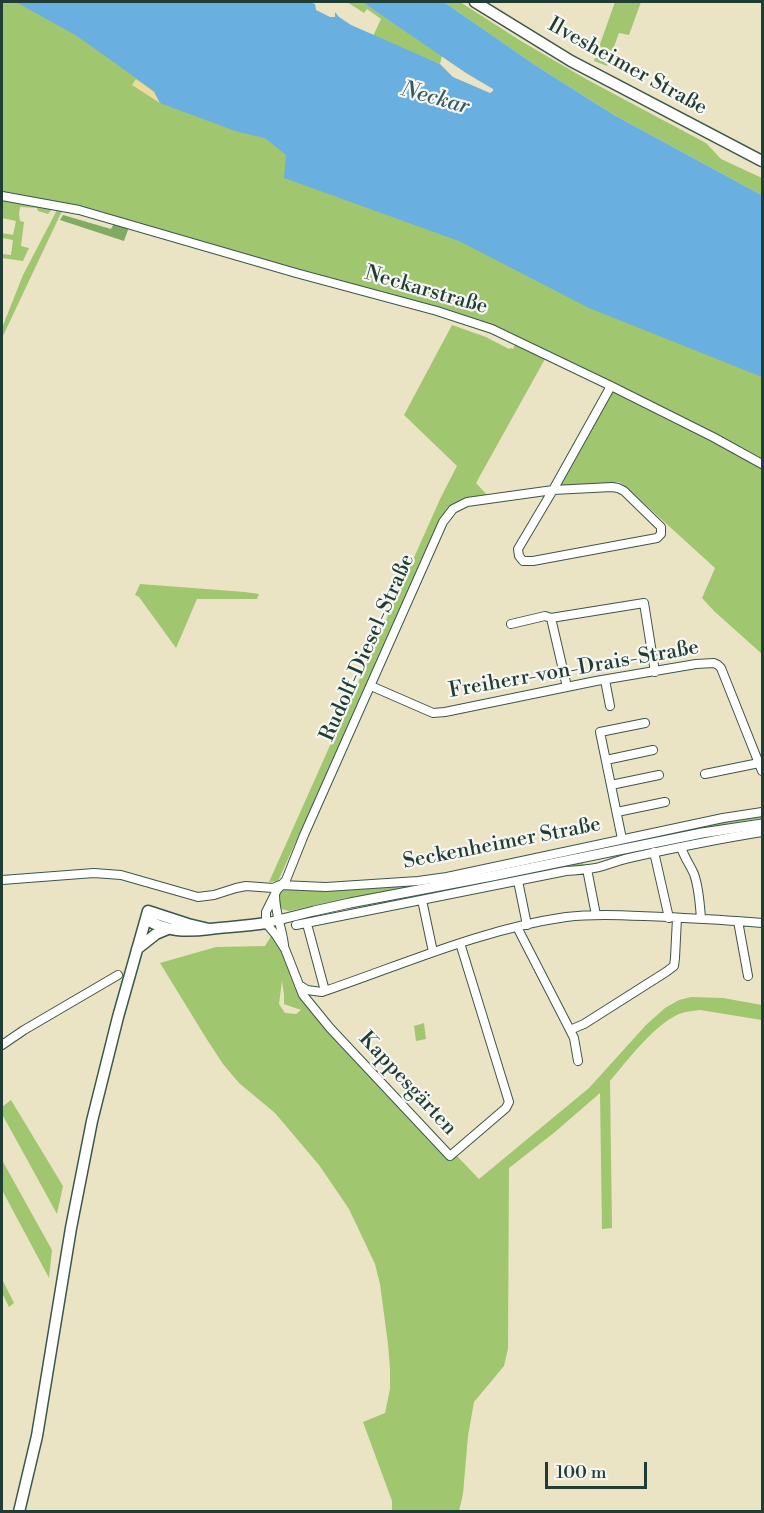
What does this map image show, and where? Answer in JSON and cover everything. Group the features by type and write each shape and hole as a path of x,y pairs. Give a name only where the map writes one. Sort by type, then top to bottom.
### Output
{"main road":[{"name":"Ilvesheimer Straße","path":"475,2 571,61 762,161"},
{"path":"147,915 156,926 188,932 266,923"},
{"path":"147,915 209,929"},
{"path":"19,1512 37,1436 71,1228 92,1121 108,1052 147,915"},
{"path":"137,949 156,934 168,929"}],"street":[{"name":"Neckarstraße","path":"2,196 79,210 492,329 611,386 762,464"},
{"path":"553,490 618,488 656,520 661,526 661,534 657,538 533,561 523,561 519,556 518,549 611,386"},
{"name":"Rudolf-Diesel-Straße","path":"266,923 266,912 280,885 286,880 303,835 443,522 453,509 467,502 553,490"},
{"path":"511,624 544,616 551,618 644,603 654,672"},
{"path":"551,618 567,687"},
{"name":"Freiherr-von-Drais-Straße","path":"371,686 433,713 696,664 718,665 761,767 705,774"},
{"path":"604,680 610,706"},
{"name":"Seckenheimer Straße","path":"622,839 600,732 645,723"},
{"path":"606,760 653,750"},
{"name":"Seckenheimer Straße","path":"611,785 659,775"},
{"name":"Seckenheimer Straße","path":"616,812 664,802"},
{"name":"Seckenheimer Straße","path":"2,880 94,873 110,874 198,897 237,888 273,888 280,885 326,887 418,881 762,812"},
{"path":"266,923 341,905 702,833 762,824"},
{"path":"296,925 566,871 588,869 654,852 762,832"},
{"path":"681,847 693,874 701,919"},
{"path":"570,1030 594,1018 674,966 673,918 654,852"},
{"path":"588,869 596,915"},
{"path":"518,881 527,925"},
{"path":"275,895 276,913 279,920"},
{"path":"422,900 433,952"},
{"path":"299,985 307,990 323,992 460,943 517,927 568,917 596,915 762,923"},
{"name":"Kappesgärten","path":"279,920 285,949"},
{"path":"738,921 748,976"},
{"name":"Kappesgärten","path":"266,923 285,949 303,995 450,1156 506,1108 509,1102 460,943"},
{"path":"308,924 323,992 317,1002 317,1012"},
{"path":"517,927 570,1030 578,1061"},
{"path":"2,1045 118,975"}],"green space":[{"path":"2,2 297,2 762,262 762,459 718,436 454,313 2,193"},
{"path":"347,2 362,2 442,56 440,64 373,36 381,19 367,9 364,13"},
{"path":"444,2 460,2 586,79 706,143 721,159 762,178 762,195 614,115 535,65"},
{"path":"615,2 641,2 629,35 619,33 607,66 594,61"},
{"path":"2,199 53,208 48,214 38,211 37,208 20,207 20,221 24,222 21,246 29,248 23,261 2,258 2,254 11,255 13,240 2,238 2,233 13,235 16,221 2,218"},
{"path":"57,210 62,211 2,338 2,328 23,275"},
{"path":"63,215 111,229 115,222 129,227 124,241 60,220"},
{"path":"452,325 486,337 509,349 513,349 515,344 545,359 476,483 488,496 452,506 396,622 278,881 269,882 441,497 457,466 404,415"},
{"path":"609,389 762,466 762,654 702,598 715,568 626,487 619,482 566,488 562,486 561,483"},
{"path":"140,584 259,594 257,599 197,599 176,648 139,597 135,595"},
{"path":"762,816 762,818 607,848 707,825"},
{"path":"566,852 560,857 525,865 289,911 278,905 280,889 326,891 445,879"},
{"path":"582,863 586,865 308,922 307,919 489,879"},
{"path":"271,936 281,947 291,978 301,996 400,1108 450,1160 456,1155 479,1179 589,1088 646,1025 665,1008 679,1000 691,997 723,998 762,1005 762,1020 700,1010 684,1012 672,1017 643,1043 610,1081 612,1228 602,1229 600,1093 509,1168 508,1349 504,1366 474,1402 459,1511 392,1511 392,1501 363,1422 385,1413 390,1389 388,1344 375,1264 349,1209 319,1165 275,1113 239,1083 223,1064 160,963 216,947 265,946","holes":["282,981 284,1004 301,1010 296,1014 285,1013 279,1004"]},
{"path":"424,1023 426,1039 416,1041 414,1026"},
{"path":"11,1100 63,1186 57,1214 2,1114 2,1107"},
{"path":"2,1160 52,1250 49,1278 2,1190"},
{"path":"2,1279 14,1303 9,1307 2,1293"}],"sand":[{"path":"136,79 154,92 160,103 132,85"}],"water":[{"name":"Neckar","path":"16,2 310,2 315,4 316,10 330,17 335,17 335,12 351,25 440,64 453,77 490,93 493,89 362,2 444,2 535,65 614,115 762,195 762,377 589,308 459,241 284,178 286,155 265,138 238,132 160,103 154,91 77,36"}]}
